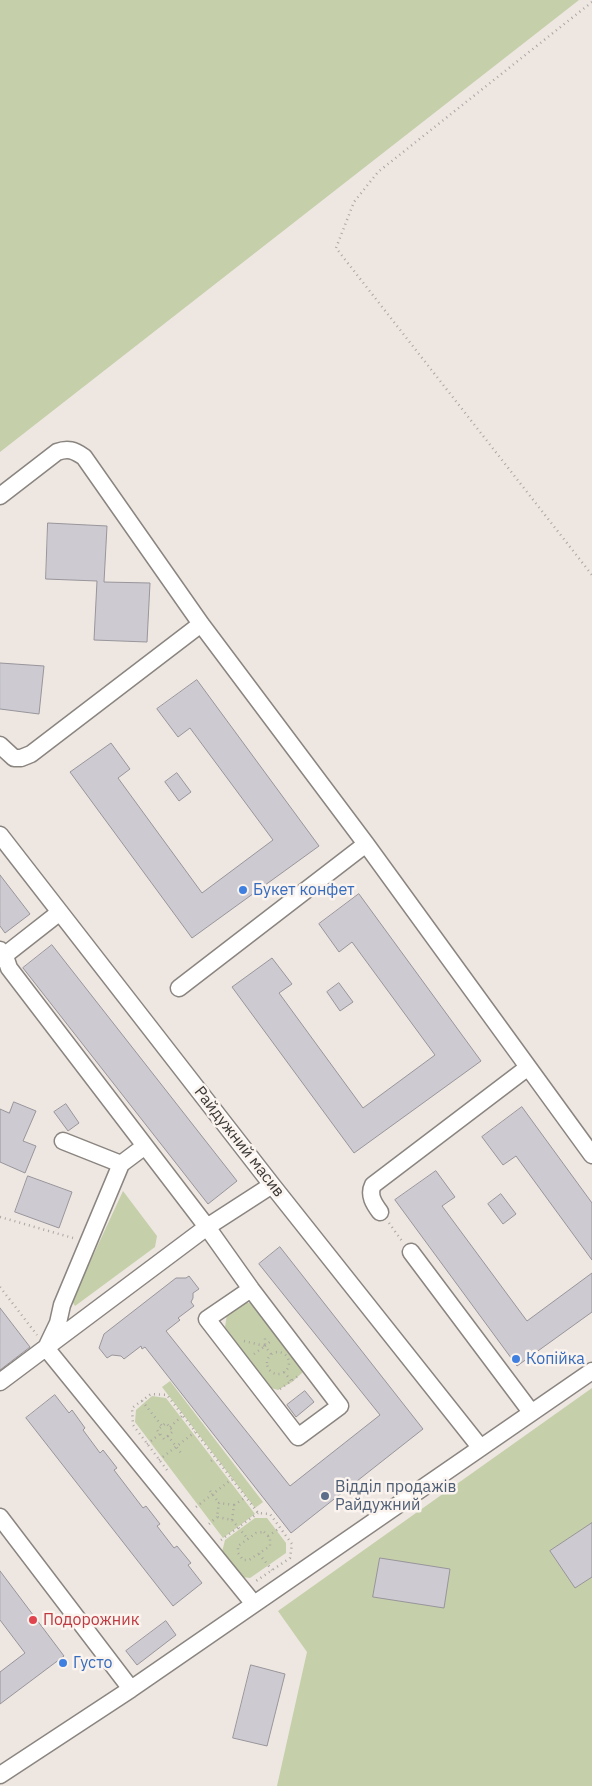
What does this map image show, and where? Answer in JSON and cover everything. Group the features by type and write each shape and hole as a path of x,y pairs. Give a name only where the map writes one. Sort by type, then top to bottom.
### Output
{"street":[{"path":"0,496 57,452 66,449 76,451 84,457 202,624 366,844 592,1155"},
{"path":"0,745 14,758 21,758 31,754 202,624"},
{"name":"Райдужний масив","path":"0,835 272,1185 480,1447"},
{"path":"179,988 366,844"},
{"path":"60,912 2,955 340,1406 298,1437 207,1320 251,1289"},
{"path":"380,1212 371,1196 370,1190 373,1185 527,1068"},
{"path":"63,1140 121,1164"},
{"path":"46,1348 58,1323 62,1305 121,1164 145,1146"},
{"path":"0,1382 207,1227 272,1185"},
{"path":"411,1252 531,1412"},
{"path":"46,1348 254,1604"},
{"path":"0,1775 131,1689 592,1371"},
{"path":"0,1517 131,1689"}],"path":[{"path":"592,2 378,172 354,202 336,248 592,575"},
{"path":"380,1212 411,1252"},
{"path":"0,1217 88,1243"},
{"path":"0,1287 46,1348"},
{"path":"265,1346 266,1327"},
{"path":"242,1340 265,1346"},
{"path":"248,1358 265,1346"},
{"path":"280,1351 287,1355 290,1364 284,1372 275,1374 268,1368 267,1359 271,1354 280,1351"},
{"path":"284,1372 292,1382"},
{"path":"278,1390 292,1382 303,1372"},
{"path":"169,1472 133,1425 132,1408 151,1394 167,1395 258,1512 270,1514 292,1544 290,1558 256,1581 248,1582"},
{"path":"142,1401 162,1426"},
{"path":"170,1427 182,1416"},
{"path":"166,1423 170,1427 173,1431 164,1439 157,1430 166,1423"},
{"path":"159,1460 195,1432"},
{"path":"147,1444 160,1434"},
{"path":"168,1436 181,1453"},
{"path":"211,1461 215,1458"},
{"path":"200,1513 196,1507 211,1493 232,1479"},
{"path":"211,1493 219,1503 234,1505 246,1497"},
{"path":"209,1524 216,1517 219,1503"},
{"path":"232,1520 234,1505"},
{"path":"220,1548 221,1540 258,1512"},
{"path":"216,1517 232,1520 248,1539"},
{"path":"205,1518 213,1529"},
{"path":"268,1536 280,1528"},
{"path":"264,1532 270,1538 270,1546 249,1560 243,1560 238,1552 238,1546 248,1539 256,1533 264,1532"},
{"path":"217,1535 221,1540"},
{"path":"260,1554 272,1570"}],"green space":[{"path":"0,0 579,0 0,452"},
{"path":"123,1191 157,1236 155,1247 75,1306 72,1301"},
{"path":"243,1303 255,1303 303,1362 303,1372 292,1382 278,1390 268,1387 225,1327 227,1314"},
{"path":"170,1381 263,1502 255,1508 162,1387"},
{"path":"592,1388 592,1786 277,1786 307,1652 278,1611"},
{"path":"152,1396 166,1398 255,1514 223,1538 135,1422 136,1410"},
{"path":"255,1518 267,1518 286,1543 286,1553 250,1578 242,1577 222,1552 225,1540"}],"building":[{"path":"48,523 107,526 104,582 150,583 147,642 94,640 97,581 46,579"},
{"path":"0,663 44,666 39,714 0,709"},
{"path":"197,680 319,846 192,938 70,772 111,743 130,769 118,778 202,893 273,840 190,728 178,737 157,709"},
{"path":"177,773 191,792 179,801 165,782"},
{"path":"0,875 30,914 5,933 0,926"},
{"path":"359,894 481,1061 354,1153 232,987 272,958 292,984 279,993 363,1108 435,1055 352,942 339,952 319,924"},
{"path":"52,945 237,1181 208,1204 23,968"},
{"path":"339,983 353,1002 340,1011 327,992"},
{"path":"14,1102 36,1111 23,1141 36,1146 25,1173 0,1162 0,1109 9,1113"},
{"path":"66,1104 79,1123 68,1131 54,1112"},
{"path":"522,1107 592,1203 592,1260 516,1156 503,1165 482,1137"},
{"path":"436,1171 455,1197 442,1206 527,1321 592,1273 592,1312 517,1366 395,1200"},
{"path":"28,1176 72,1192 59,1228 15,1212"},
{"path":"501,1194 516,1214 503,1224 488,1204"},
{"path":"280,1247 423,1429 291,1533 145,1347 142,1349 141,1346 124,1359 121,1356 112,1355 107,1358 99,1348 104,1334 176,1278 186,1278 189,1276 199,1289 193,1293 191,1302 194,1306 178,1318 180,1320 166,1331 290,1486 380,1415 259,1264"},
{"path":"0,1308 30,1347 0,1370"},
{"path":"305,1391 314,1402 296,1417 287,1405"},
{"path":"55,1395 69,1413 72,1410 85,1428 83,1430 100,1453 103,1450 117,1468 114,1470 143,1508 146,1506 160,1524 157,1526 174,1548 177,1546 191,1563 188,1565 202,1583 173,1606 26,1418"},
{"path":"592,1523 592,1577 575,1588 550,1551"},
{"path":"380,1558 450,1569 444,1608 373,1597"},
{"path":"0,1571 64,1656 0,1704 0,1672 25,1653 0,1620"},
{"path":"166,1621 176,1635 137,1665 126,1651"},
{"path":"251,1665 285,1674 267,1746 233,1738"}],"place":[{"name":"Букет конфет","path":"243,890"},
{"name":"Копійка","path":"516,1359"},
{"name":"Відділ продажів Райдужний","path":"325,1496"},
{"name":"Подорожник","path":"33,1620"},
{"name":"Густо","path":"63,1663"}]}
